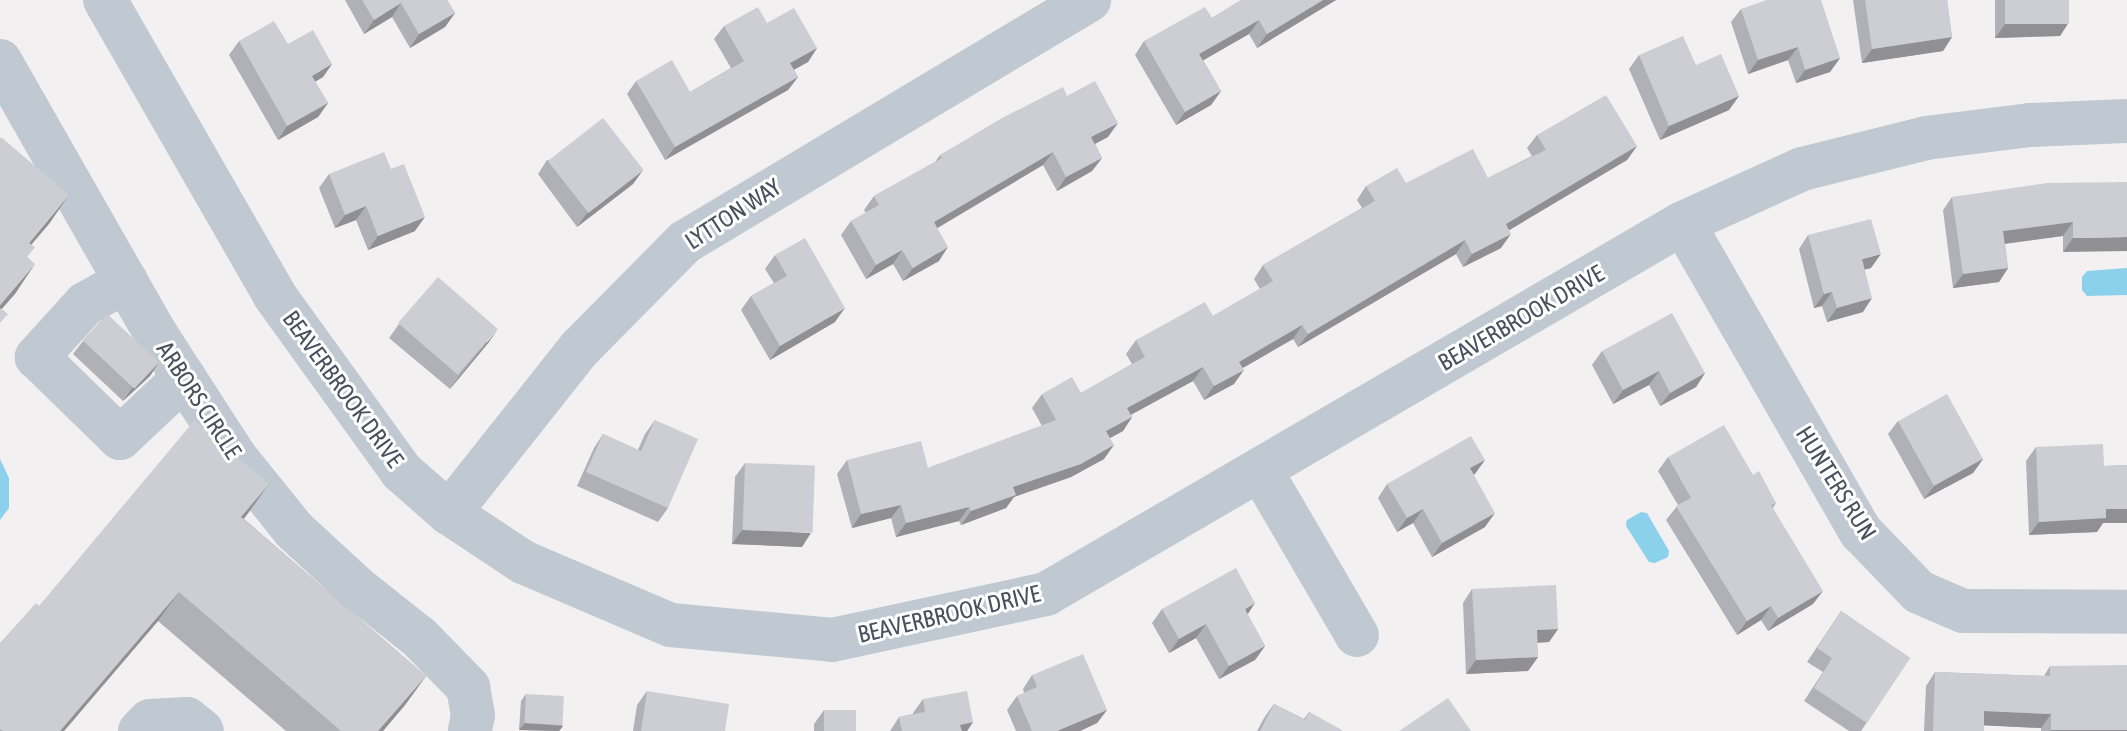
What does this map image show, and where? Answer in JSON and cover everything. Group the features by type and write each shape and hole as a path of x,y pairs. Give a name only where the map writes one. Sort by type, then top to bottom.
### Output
{"street":[{"name":"LYTTON WAY","path":"449,513 580,348 685,242 1079,2"},
{"name":"BEAVERBROOK DRIVE","path":"121,6 275,296 401,471 449,513 523,562 671,625 832,640 1046,594 1683,223 1802,169 1926,138 2030,125 2127,121"},
{"name":"ARBORS CIRCLE","path":"0,61 126,281 236,458 294,530 357,588 420,638 468,687 473,715 470,731"},
{"name":"HUNTERS RUN","path":"1683,223 1861,532 1919,592 1963,611 2127,612"},
{"path":"126,281 85,304 37,357 120,438 184,378"},
{"path":"1261,471 1357,635"},
{"path":"140,731 150,721 187,719 202,731"}],"water":[{"path":"2127,268 2127,295 2087,296 2082,290 2082,277 2087,271"},
{"path":"0,459 9,478 9,508 0,520"},
{"path":"1641,512 1647,513 1669,551 1668,557 1655,563 1649,562 1626,526 1627,520"}],"building":[{"path":"362,0 447,0 455,13 419,34 401,3 374,20"},
{"path":"1241,0 1323,0 1267,34 1259,20 1199,54 1221,91 1185,112 1144,41 1205,7 1212,18"},
{"path":"1767,0 1821,0 1840,58 1805,70 1798,47 1758,60 1741,9"},
{"path":"1865,0 1947,0 1952,37 1872,49"},
{"path":"2005,0 2069,0 2069,24 2005,24"},
{"path":"758,7 767,23 794,8 817,48 790,63 798,77 675,147 636,81 672,60 690,92 744,61 724,26"},
{"path":"274,21 288,44 313,30 332,64 312,76 328,103 287,126 239,41"},
{"path":"1683,36 1696,65 1721,54 1739,96 1669,126 1639,55"},
{"path":"1095,81 1118,123 1091,137 1102,158 1066,177 1053,152 934,222 948,247 913,268 902,250 876,265 851,221 879,205 874,196 942,158 940,155 1002,118 1063,87 1067,96"},
{"path":"1606,95 1637,146 1506,224 1511,234 1472,254 1465,240 1308,334 1302,325 1239,362 1244,370 1214,386 1203,367 1127,408 1132,417 1106,431 1114,445 1081,464 1013,487 1016,495 971,511 969,507 906,523 901,505 861,514 847,460 921,441 928,468 1056,420 1042,394 1072,377 1081,393 1145,357 1136,340 1205,302 1213,316 1273,281 1263,265 1375,201 1366,186 1397,168 1406,183 1473,149 1488,178 1546,150 1537,135"},
{"path":"603,118 644,170 588,213 548,161"},
{"path":"0,139 69,195 29,243 35,247 27,257 35,264 0,305"},
{"path":"384,152 391,169 404,164 425,217 378,236 366,206 345,215 329,174"},
{"path":"2127,182 2127,237 2073,238 2073,222 2003,231 2008,268 1963,274 1952,197 2047,183"},
{"path":"1871,219 1881,254 1862,259 1872,298 1837,308 1832,292 1824,294 1808,235"},
{"path":"805,238 845,308 780,346 751,296 787,276 775,255"},
{"path":"438,277 498,329 458,375 398,323"},
{"path":"0,308 8,314 0,323"},
{"path":"1672,313 1705,373 1670,393 1659,371 1623,390 1602,351"},
{"path":"107,314 159,362 134,389 82,340"},
{"path":"1947,394 1983,459 1934,486 1898,421"},
{"path":"655,420 698,439 668,508 586,472 603,434 641,451"},
{"path":"194,421 269,484 241,517 426,676 378,731 341,731 179,592 60,731 3,731 0,729 0,643 36,603 39,606"},
{"path":"1724,425 1753,475 1759,471 1776,503 1771,505 1823,591 1778,618 1771,606 1747,621 1676,506 1691,498 1668,457"},
{"path":"1471,436 1485,460 1470,468 1495,513 1442,543 1423,509 1407,518 1387,484"},
{"path":"2103,444 2104,466 2127,465 2127,509 2106,509 2106,518 2039,522 2036,447"},
{"path":"745,463 815,465 813,532 743,530"},
{"path":"1236,568 1255,603 1245,609 1265,646 1229,666 1206,624 1179,639 1162,609"},
{"path":"1556,585 1558,629 1537,630 1538,657 1476,660 1472,589"},
{"path":"1841,611 1910,658 1867,723 1814,688 1832,658 1817,648"},
{"path":"1083,654 1107,710 1057,731 1032,731 1017,696 1037,687 1032,675"},
{"path":"2127,665 2127,730 2051,730 2051,714 1984,711 1984,731 1933,731 1935,672 2050,676 2050,666"},
{"path":"647,691 729,704 725,731 641,731"},
{"path":"967,691 973,722 960,725 962,731 902,731 899,717 925,712 923,699"},
{"path":"526,694 564,696 562,725 524,723"},
{"path":"1448,698 1471,731 1399,731"},
{"path":"1274,704 1305,720 1309,712 1342,731 1260,731"},
{"path":"824,710 856,710 856,731 824,731"}]}
